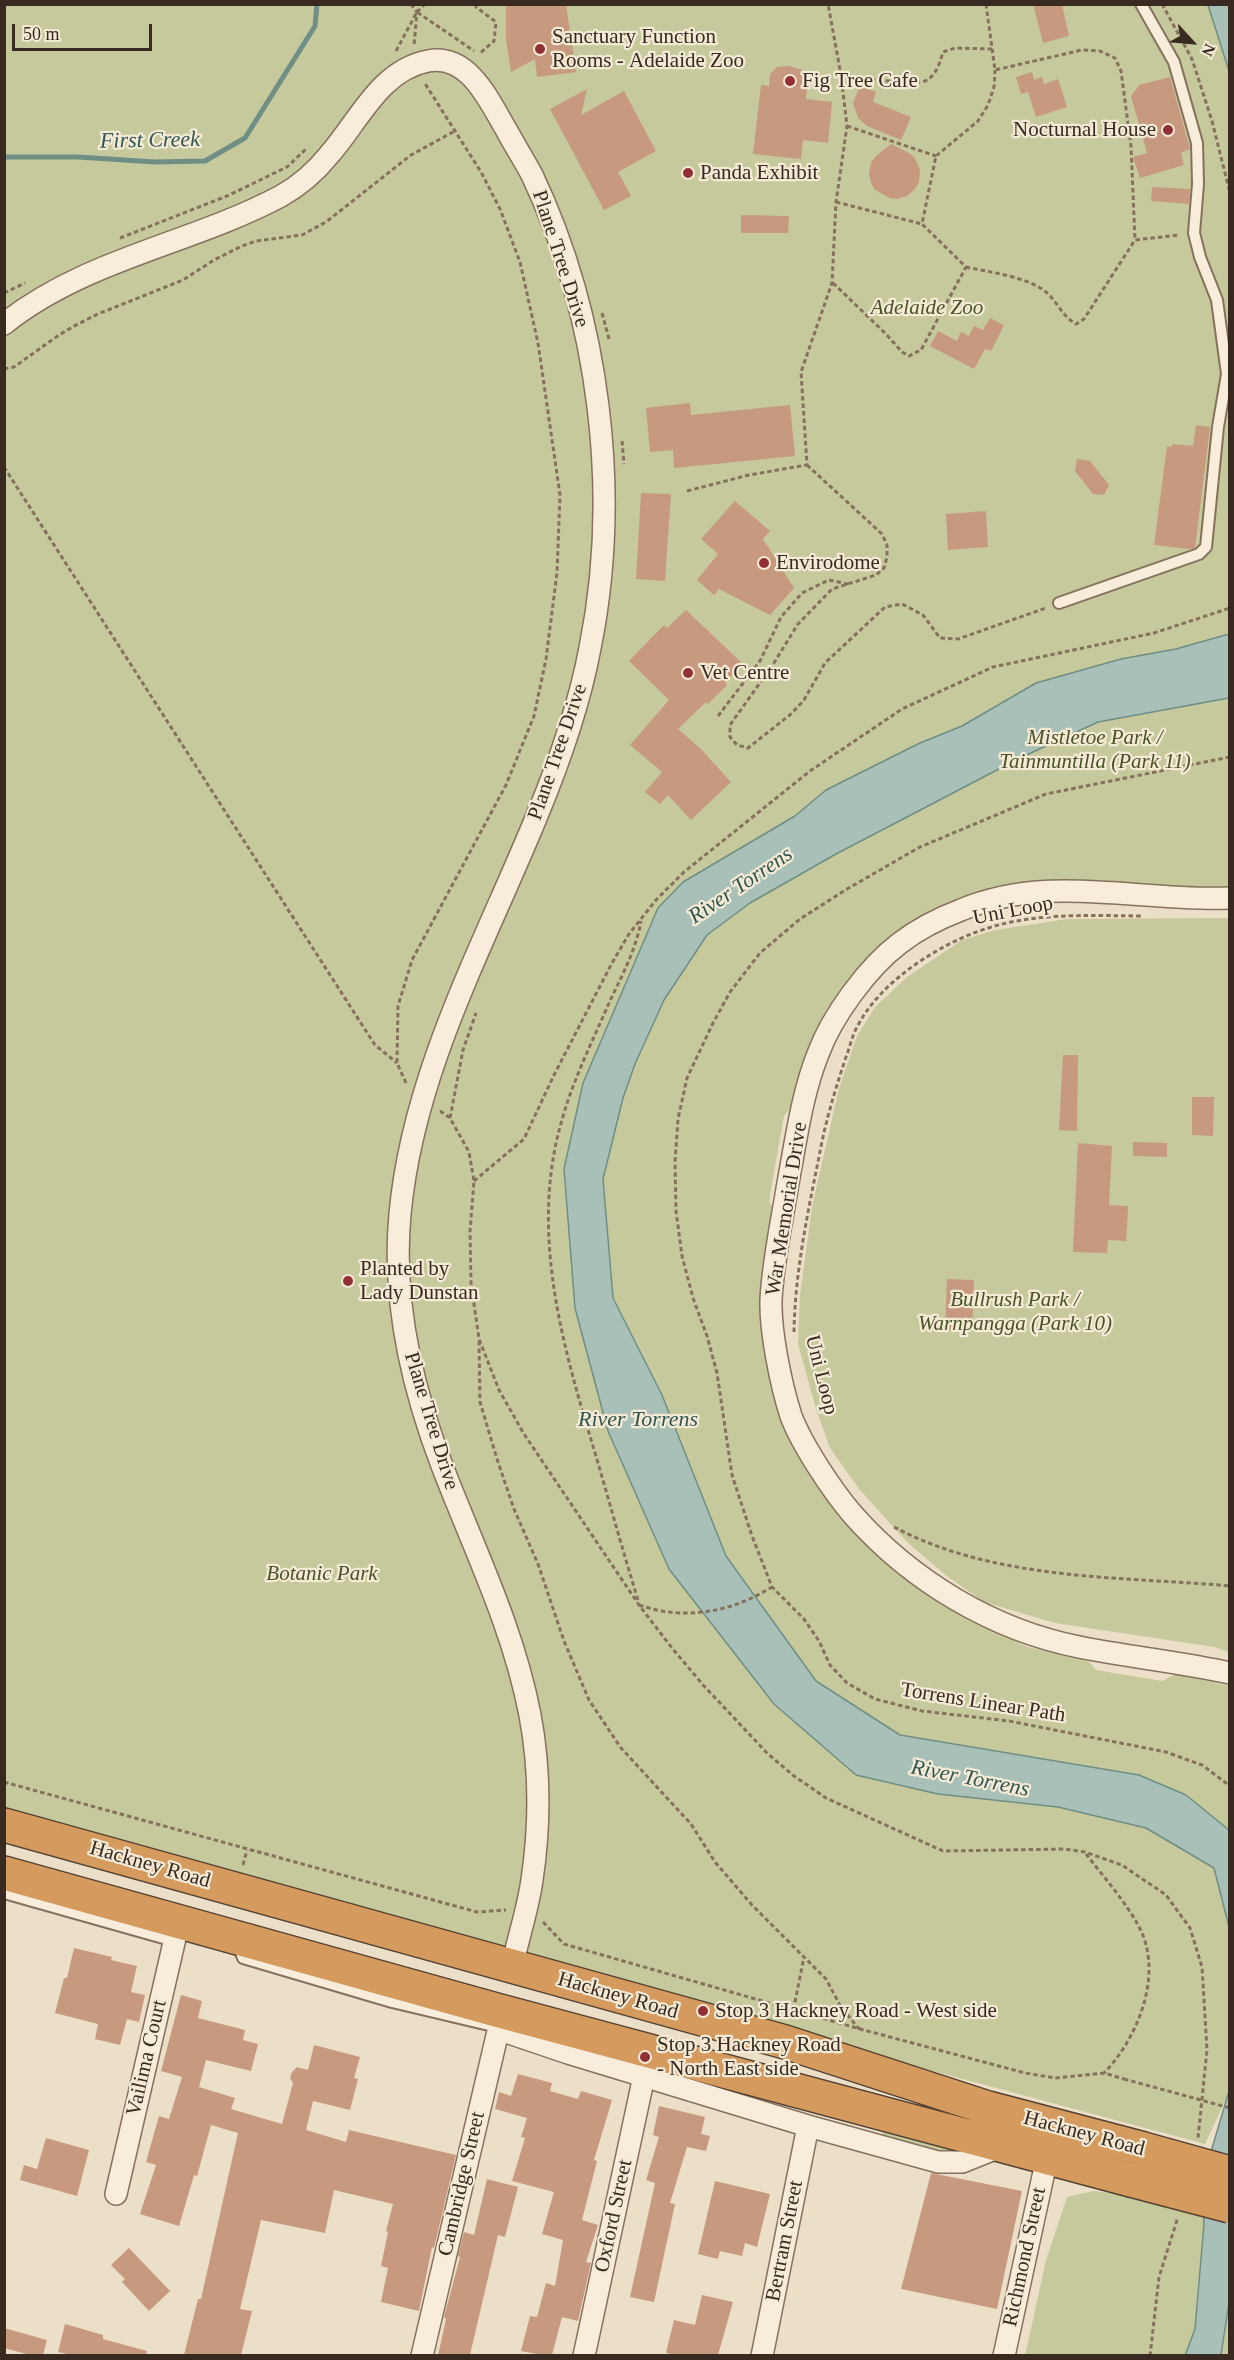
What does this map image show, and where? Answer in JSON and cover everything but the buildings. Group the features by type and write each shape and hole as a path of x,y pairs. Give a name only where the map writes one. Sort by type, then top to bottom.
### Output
{"highway":[{"name":"Hackney Road","path":"4,1825 785,2042 988,2108 1230,2173"},
{"path":"124,1858 176,1931"},
{"name":"Hackney Road","path":"4,1873 176,1931 234,1937 500,2019 730,2074 1230,2206"},
{"path":"730,2074 743,2031"},
{"path":"988,2108 1047,2158"}],"street":[{"name":"Plane Tree Drive","path":"4,324 47,294 95,271 233,217 284,194 327,159 384,85 398,72 417,64 443,59 456,62 465,69 491,104 532,175 561,248 583,322 592,366 603,474 604,517 598,605 590,649 567,738 536,819 468,971 421,1101 400,1214 398,1284 410,1367 438,1456 511,1637 531,1718 537,1781 537,1825 532,1882 512,1967"},
{"name":"War Memorial Drive","path":"1230,898 1101,891 1033,891 1006,895 964,909 932,923 900,942 857,989 833,1022 818,1053 792,1161 771,1300 774,1343 792,1417 824,1477 854,1516 893,1553 928,1581 976,1611 1002,1623 1076,1647 1230,1673"},
{"name":"Vailima Court","path":"116,2194 176,1931"},
{"name":"Hackney Road","path":"500,2019 509,2033 558,2049 808,2126 938,2162 962,2162 1002,2146"},
{"name":"Cambridge Street","path":"422,2355 500,2019"},
{"name":"Oxford Street","path":"584,2355 644,2076"},
{"name":"Bertram Street","path":"762,2355 808,2126"},
{"name":"Richmond Street","path":"1004,2355 1047,2158"}],"lane":[{"path":"1059,603 1198,554 1206,547 1218,427 1227,374 1217,300 1200,257 1194,233 1198,184 1197,143 1174,62 1141,4"},
{"path":"4,1893 176,1931"}],"path":[{"path":"411,4 417,12 479,54 485,63"},
{"path":"391,61 417,12 425,4"},
{"path":"477,4 476,7 496,22 494,41 479,54"},
{"path":"828,4 841,75 847,126 836,202 832,283 801,372 807,465 882,534 887,545 887,557 884,568 876,575 832,590 798,624 772,666 730,725 730,737 737,745 748,748 791,714 804,700 825,663 885,607 902,604 923,615 940,639 958,639 1059,603"},
{"path":"922,224 936,156 978,121 994,87 995,70 986,4"},
{"path":"1162,4 1192,58 1212,121 1230,193"},
{"path":"413,54 417,12"},
{"path":"841,75 912,83 926,81 937,70 944,52 955,48 992,49"},
{"path":"836,202 922,224 966,267 1037,286 1046,292 1068,320 1076,324 1084,319 1135,240 1131,146 1120,71 1115,58 1100,51 1082,50 995,70"},
{"path":"397,1063 398,1006 412,960 506,785 534,716 546,659 557,573 560,495 538,343 520,262 500,209 481,172 428,90 421,74"},
{"path":"847,126 936,156"},
{"path":"4,369 14,367 76,325 183,280 214,260 242,246 302,235 326,222 411,155 455,131"},
{"path":"112,242 227,196 287,167 311,144"},
{"path":"1135,240 1194,233"},
{"path":"832,283 902,352 909,356 921,350 966,267"},
{"path":"4,293 26,283"},
{"path":"599,304 607,325 610,347"},
{"path":"622,436 624,472"},
{"path":"687,491 749,475 807,465"},
{"path":"4,466 375,1045 397,1063 410,1091 421,1101 450,1118 469,1152 474,1181 470,1232 471,1283 479,1339 480,1402 514,1509 538,1564 564,1641 589,1700 621,1748 691,1824 716,1862 752,1905 826,1979 841,2007 860,2029"},
{"path":"718,716 760,661 782,617 802,593 829,580 849,584"},
{"path":"474,1181 524,1139 612,963 656,900 684,872 723,839 810,771 902,709 993,668 1154,633 1230,608"},
{"name":"Uni Loop","path":"794,1335 795,1296 803,1234 825,1124 856,1028 871,1004 902,974 935,952 965,935 996,925 1056,916 1145,916"},
{"path":"639,1605 562,1338 549,1263 550,1173 560,1127 574,1085 634,951 641,919"},
{"path":"450,1118 463,1050 478,1006"},
{"path":"479,1339 499,1390 524,1434 639,1605 698,1678 768,1754 794,1776 826,1798 943,1851 1064,1849 1085,1852 1122,1865 1166,1895 1190,1928 1202,1967"},
{"path":"888,1524 929,1543 992,1561 1038,1570 1230,1586"},
{"name":"Torrens Linear Path","path":"639,1605 667,1612 712,1611 747,1601 772,1587 804,1619 819,1641 830,1665 847,1683 875,1699 922,1711 1009,1721 1166,1752 1202,1765 1230,1786"},
{"path":"4,1782 477,1912 503,1910 525,1912 547,1924 564,1944 860,2029 1025,2073 1055,2078 1104,2073 1230,2108"},
{"path":"1085,1852 1139,1926 1149,1957 1146,1999 1132,2036 1124,2050 1104,2073"},
{"path":"793,2010 804,1957"}],"green space":[{"name":"Botanic Park","path":"4,5 1229,5 1229,890 1065,883 895,937 793,1105 784,1116 769,1201 775,1211 767,1262 801,1451 961,1613 995,1632 1028,1647 1089,1662 1096,1670 1162,1681 1176,1674 1229,1686 1229,1830 1186,1795 1139,1775 900,1735 816,1681 726,1556 662,1395 613,1298 603,1179 623,1098 583,1083 575,1308 856,1775 938,1794 1058,1807 1146,1828 1214,1868 1229,1927 1230,2090 1205,2144 802,2036 5,1815"},
{"name":"Bullrush Park / Warnpangga (Park 10)","path":"1229,918 1229,1652 1214,1647 1055,1623 984,1602 948,1577 909,1544 859,1489 830,1448 816,1409 798,1344 800,1295 812,1207 839,1088 857,1036 875,1007 907,977 962,940 995,930 1067,919"},
{"path":"884,2130 970,2151 944,2154 881,2139"},
{"path":"1093,2191 1229,2206 1229,2355 1025,2356 1046,2260 1067,2197"}],"water":[{"path":"1208,5 1229,5 1229,71"},
{"name":"River Torrens","path":"1229,634 1229,698 1098,722 1020,758 836,854 750,903 707,935 664,1000 635,1064 623,1098 603,1179 613,1298 662,1395 726,1556 816,1681 900,1735 1139,1775 1186,1795 1229,1830 1229,1927 1214,1868 1146,1828 1058,1807 938,1794 856,1775 774,1704 669,1569 608,1431 575,1308 564,1169 583,1083 658,908 683,882 795,816 826,790 920,743 962,726 1036,683 1121,659 1176,649"},
{"path":"1229,2091 1230,2296 1221,2355 1185,2356 1195,2329 1204,2224 1202,2182"}],"waterway":[{"name":"First Creek","path":"4,157 78,157 155,162 205,161 245,138 315,26 317,4"}],"place":[{"name":"Sanctuary Function Rooms - Adelaide Zoo","path":"540,49"},
{"name":"Fig Tree Cafe","path":"790,81"},
{"name":"Nocturnal House","path":"1168,130"},
{"name":"Panda Exhibit","path":"688,173"},
{"name":"Envirodome","path":"764,563"},
{"name":"Vet Centre","path":"688,673"},
{"name":"Planted by Lady Dunstan","path":"348,1281"},
{"name":"Stop 3 Hackney Road - West side","path":"703,2011"},
{"name":"Stop 3 Hackney Road - North East side","path":"645,2057"}],"park label":[{"name":"Adelaide Zoo","path":"927,308"},
{"name":"Mistletoe Park / Tainmuntilla (Park 11)","path":"1095,750"}]}
